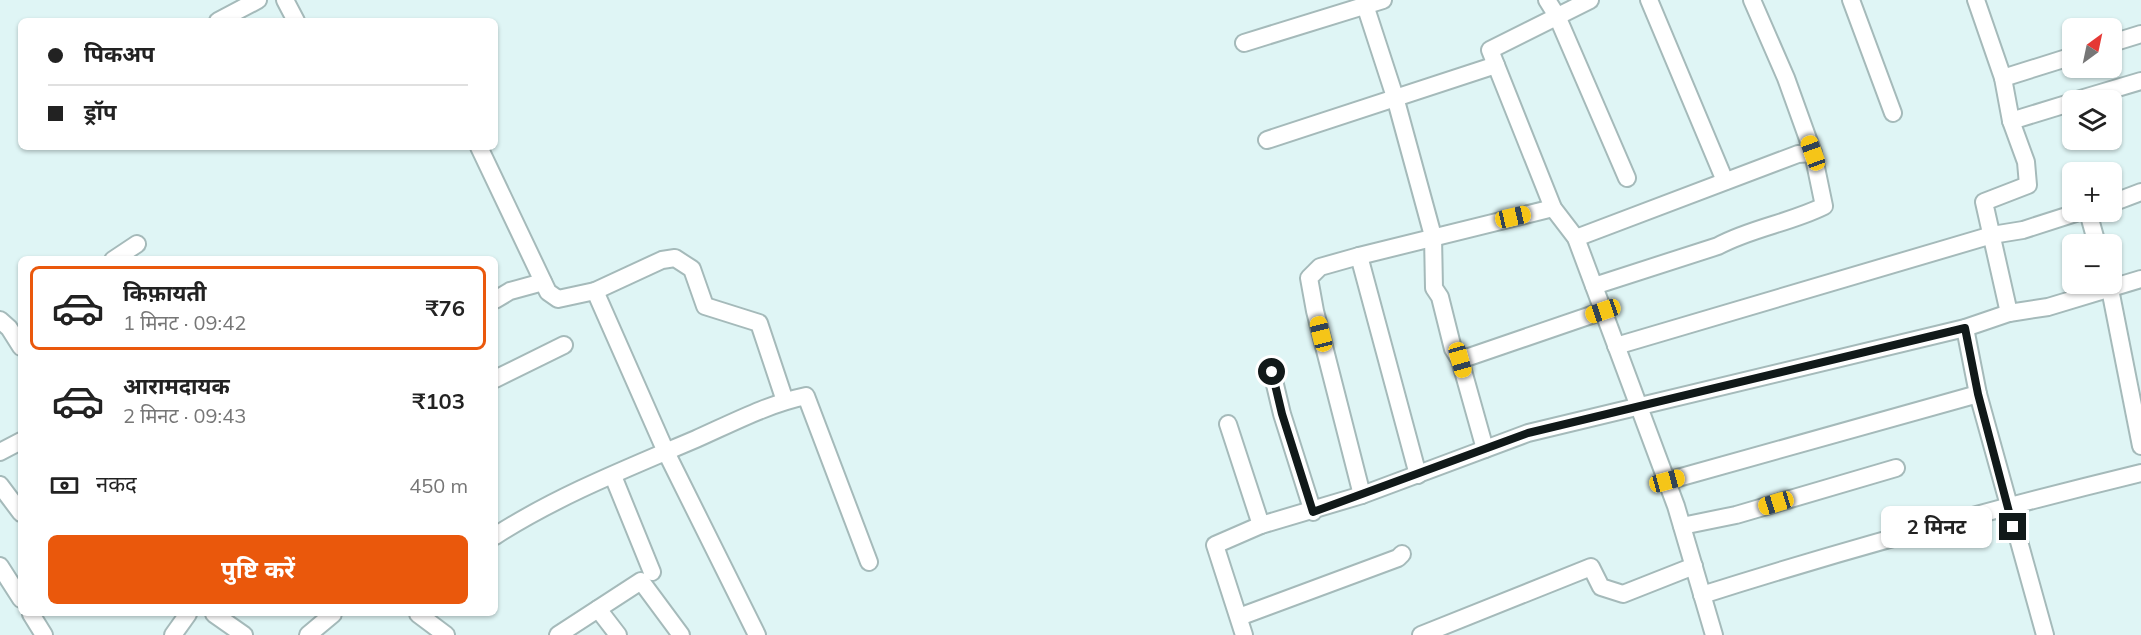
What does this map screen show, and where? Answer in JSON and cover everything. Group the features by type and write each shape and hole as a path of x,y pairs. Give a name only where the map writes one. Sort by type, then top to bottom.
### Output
{"street":[{"path":"224,18 258,0"},
{"path":"285,0 294,18"},
{"path":"1244,43 1383,0"},
{"path":"1547,0 1557,16 1627,178"},
{"path":"1590,0 1490,51 1553,208 1576,238 1667,481 1714,635"},
{"path":"1649,0 1725,181"},
{"path":"1594,286 1797,219 1824,207 1813,153 1786,78 1752,0"},
{"path":"1851,0 1893,112"},
{"path":"1976,0 2004,78 2011,121 2026,162 2028,185 1984,202 2009,313"},
{"path":"1365,5 1395,97 1433,236 1434,288 1440,297 1453,349 1460,360 1485,449"},
{"path":"2122,40 2141,34"},
{"path":"2004,78 2062,60"},
{"path":"1267,140 1496,65"},
{"path":"2111,90 2141,81"},
{"path":"2011,121 2062,105"},
{"path":"480,150 548,292 558,299 595,291 662,260 675,258 692,269 705,306 759,322 785,401"},
{"path":"1576,238 1798,154 1813,153"},
{"path":"2122,199 2141,192"},
{"path":"1362,495 1315,311 1309,278 1320,267 1433,236 1553,208"},
{"path":"1616,346 2062,217"},
{"path":"119,256 136,244"},
{"path":"1359,256 1418,475"},
{"path":"2122,283 2141,279"},
{"path":"498,298 510,291 543,282"},
{"path":"595,291 666,452 757,635"},
{"path":"1244,635 1215,545 1261,525 1313,512 1528,433 1965,328 2009,313 2048,307 2086,294"},
{"path":"2111,294 2141,446"},
{"path":"1460,360 1603,311"},
{"path":"10,322 18,340"},
{"path":"1965,328 1978,394 2044,635"},
{"path":"498,378 564,345"},
{"path":"1272,372 1282,414 1313,512"},
{"path":"1667,481 1978,394"},
{"path":"498,534 533,512 666,452 785,401 806,396 869,562"},
{"path":"1228,424 1261,525"},
{"path":"0,452 18,443"},
{"path":"1682,526 1736,515 1896,468"},
{"path":"1702,595 1840,551 2007,505 2141,473"},
{"path":"613,476 652,572"},
{"path":"0,485 18,509"},
{"path":"1239,617 1398,558 1402,554"},
{"path":"0,566 18,594"},
{"path":"1421,635 1591,567 1601,587 1623,594 1694,566"},
{"path":"558,635 641,580 681,635"},
{"path":"598,609 618,635"},
{"path":"32,616 44,635"},
{"path":"173,635 187,616"},
{"path":"217,616 244,635"},
{"path":"308,635 331,616"},
{"path":"421,616 446,635"}],"route":[{"path":"1272,372 1282,414 1313,512 1528,433 1965,328 1978,394 2013,527"}]}
